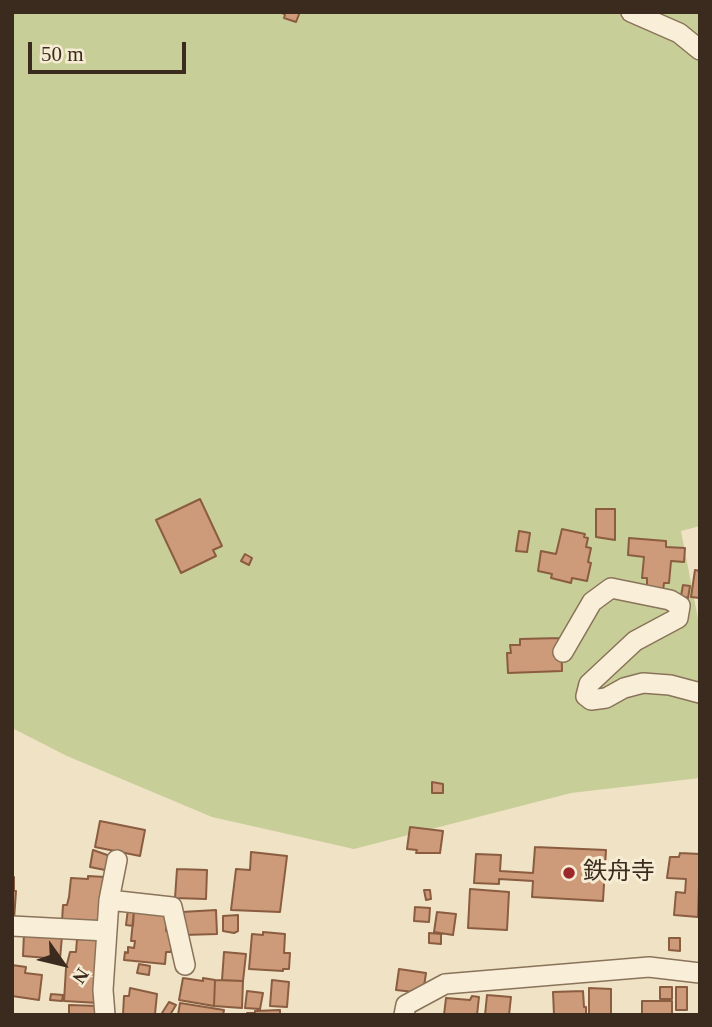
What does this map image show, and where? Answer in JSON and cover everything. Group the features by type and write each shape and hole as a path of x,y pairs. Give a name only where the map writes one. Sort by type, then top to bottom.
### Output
{"street":[{"path":"631,12 679,33 700,50"},
{"path":"563,652 592,602 611,588 670,600 680,606 678,618 635,641 589,684 586,696 592,701 606,698 624,688 643,683 670,685 700,693"},
{"path":"105,1015 103,990 109,900 117,860"},
{"path":"109,900 172,907 185,965"},
{"path":"12,926 107,931"},
{"path":"404,1015 406,1005 445,984 649,967 699,968"}],"green space":[{"path":"12,12 700,12 700,526 681,531 700,629 700,778 571,793 354,849 212,817 67,756 12,728"}],"building":[{"path":"281,12 300,12 296,22 284,18 285,15"},
{"path":"200,499 222,546 213,550 216,556 181,573 156,520"},
{"path":"596,509 615,509 615,540 596,537"},
{"path":"562,529 585,534 584,537 588,538 586,547 591,548 588,562 591,563 587,581 572,578 571,583 551,578 552,574 538,571 541,551 556,554"},
{"path":"519,531 530,533 527,552 516,551"},
{"path":"629,538 666,541 666,547 685,548 684,562 671,561 669,583 664,583 663,591 647,590 647,578 642,578 644,557 628,555"},
{"path":"245,554 252,558 249,565 241,561"},
{"path":"695,570 700,571 700,598 691,597"},
{"path":"683,585 690,586 688,598 681,596"},
{"path":"561,638 562,671 508,673 507,653 511,653 510,645 520,645 520,639"},
{"path":"432,782 443,784 443,793 432,793"},
{"path":"100,821 145,830 140,856 95,847"},
{"path":"410,827 443,831 440,853 416,853 417,850 407,849"},
{"path":"535,847 606,850 603,901 532,897 533,881 499,879 499,884 474,883 476,854 501,855 500,871 533,873"},
{"path":"93,850 113,857 110,871 90,867"},
{"path":"251,852 287,856 280,912 231,910 236,869 250,870"},
{"path":"680,853 700,854 698,917 674,915 676,892 685,893 686,879 667,878 670,857 679,857"},
{"path":"177,869 207,870 206,899 175,898"},
{"path":"88,876 105,877 101,922 62,921 63,905 67,905 71,878 88,879"},
{"path":"12,877 16,891 14,920 12,920"},
{"path":"470,889 509,892 507,930 468,928"},
{"path":"424,890 430,890 431,899 426,900"},
{"path":"415,907 430,908 429,922 414,921"},
{"path":"128,909 134,910 133,926 126,925"},
{"path":"134,910 167,913 166,931 173,932 171,952 166,952 165,964 124,960 128,947 134,948 135,941 131,941"},
{"path":"216,910 217,934 183,935 182,912"},
{"path":"437,912 456,914 453,935 434,932"},
{"path":"238,915 238,931 223,931 223,916"},
{"path":"263,932 285,934 284,953 290,953 289,969 249,969 252,934 263,935"},
{"path":"24,933 62,936 60,959 23,956"},
{"path":"429,933 441,934 441,944 429,943"},
{"path":"669,938 680,938 680,951 669,950"},
{"path":"77,939 104,940 99,1003 64,1001 66,968 70,952 76,952"},
{"path":"224,952 246,954 243,981 222,980"},
{"path":"139,964 150,966 149,975 137,973"},
{"path":"12,965 26,967 25,973 42,975 39,1000 12,996"},
{"path":"399,969 426,973 423,993 396,990"},
{"path":"183,978 215,980 214,1006 179,1000"},
{"path":"215,980 243,981 242,1008 214,1006"},
{"path":"272,980 289,982 287,1007 270,1006"},
{"path":"660,987 672,987 672,999 660,999"},
{"path":"676,987 687,987 687,1010 676,1010"},
{"path":"130,988 157,994 155,1014 123,1015 124,996 129,996"},
{"path":"589,988 611,989 611,1015 589,1015"},
{"path":"247,991 263,993 260,1009 245,1008"},
{"path":"583,991 586,1015 554,1015 553,992"},
{"path":"51,994 63,995 62,1001 50,1000"},
{"path":"487,995 511,997 509,1015 485,1015"},
{"path":"472,996 479,997 477,1015 444,1015 446,998 470,1000"},
{"path":"642,1001 672,1001 672,1015 642,1015"},
{"path":"169,1002 176,1005 170,1015 165,1015 162,1013"},
{"path":"180,1003 224,1010 223,1015 178,1015"},
{"path":"69,1005 99,1006 99,1015 69,1015"},
{"path":"280,1010 280,1015 247,1015 255,1011"}],"place":[{"name":"鉄舟寺","path":"569,873"}]}
